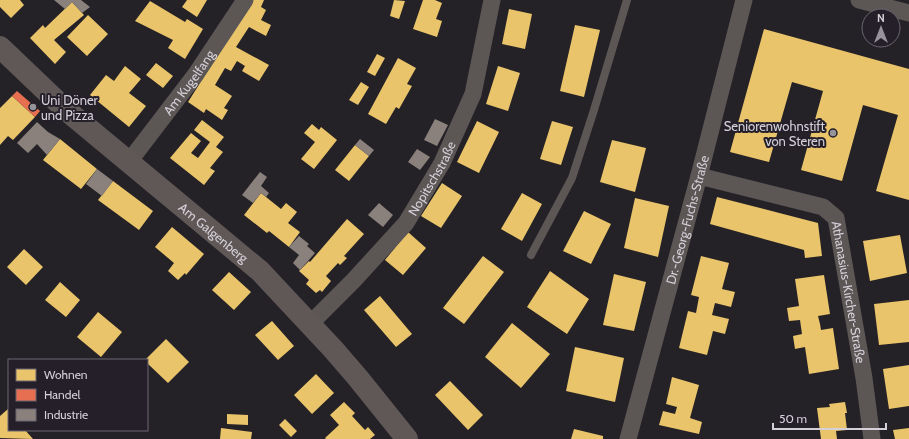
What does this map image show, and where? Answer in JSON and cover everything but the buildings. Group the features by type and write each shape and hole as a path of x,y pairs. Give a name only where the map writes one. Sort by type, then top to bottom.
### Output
{"street":[{"name":"Am Kugelfang","path":"128,163 196,74 245,0"},
{"name":"Nopitschstraße","path":"310,324 354,280 406,223 442,163 473,94 492,0"},
{"name":"Dr.-Georg-Fuchs-Straße","path":"628,439 699,176 744,0"},
{"path":"859,0 909,13"},
{"name":"Am Galgenberg","path":"0,47 65,110 260,271 358,378 407,439"},
{"name":"Athanasius-Kircher-Straße","path":"699,176 823,207 836,218 864,378 872,439"}],"lane":[{"path":"531,255 572,178 594,110 626,0"}],"place":[{"name":"Uni Döner und Pizza","path":"33,107"},
{"name":"Seniorenwohnstift von Steren","path":"833,133"}]}
